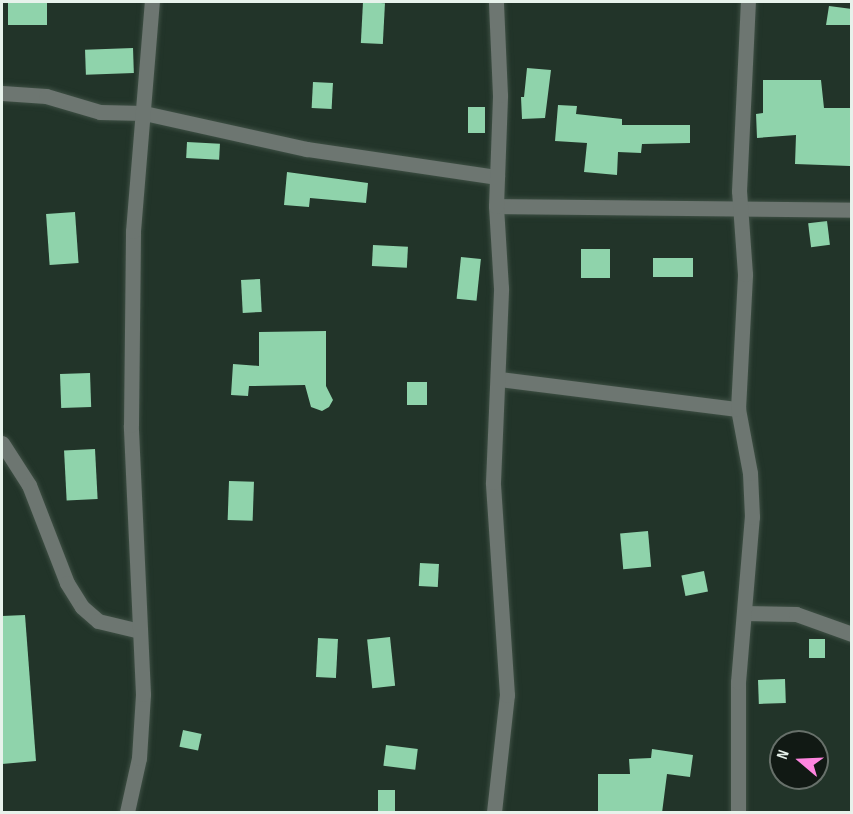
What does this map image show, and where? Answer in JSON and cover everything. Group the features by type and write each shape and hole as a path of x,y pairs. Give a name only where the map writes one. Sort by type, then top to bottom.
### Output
{"street":[{"path":"127,813 142,727 131,425 133,231 152,2"},
{"path":"494,813 507,695 493,482 501,288 496,206 500,95 496,2"},
{"path":"738,813 738,682 752,517 750,473 738,409 745,284 740,210 748,2"},
{"path":"2,93 46,96 100,112 144,113 307,149 497,177"},
{"path":"496,206 852,210"},
{"path":"499,379 738,409"},
{"path":"2,443 29,485 67,583 82,608 98,621 140,631"},
{"path":"744,613 796,614 852,634"}],"building":[{"path":"8,2 47,2 47,25 8,25"},
{"path":"363,2 385,3 383,44 361,43"},
{"path":"829,6 852,9 852,25 826,25"},
{"path":"133,48 134,73 86,75 85,50"},
{"path":"527,68 551,70 545,118 522,119 521,97 524,97"},
{"path":"763,80 821,80 824,108 852,108 850,166 795,164 796,135 757,138 756,114 763,113"},
{"path":"313,82 333,83 332,109 312,108"},
{"path":"558,105 577,106 576,114 622,119 622,125 690,125 690,143 642,144 641,153 618,152 617,175 584,172 587,143 555,141"},
{"path":"468,107 485,107 485,133 468,133"},
{"path":"187,142 220,144 219,160 186,158"},
{"path":"287,172 368,183 366,203 310,198 309,207 284,205"},
{"path":"75,212 79,263 50,265 46,214"},
{"path":"827,221 830,245 811,247 808,223"},
{"path":"373,245 408,247 407,268 372,266"},
{"path":"581,249 610,249 610,278 581,278"},
{"path":"461,257 481,259 477,301 457,299"},
{"path":"653,258 693,258 693,277 653,277"},
{"path":"260,279 262,312 243,313 241,280"},
{"path":"326,331 326,386 333,400 329,407 322,411 311,407 305,385 249,386 248,396 231,395 233,364 259,366 259,332"},
{"path":"90,373 91,407 61,408 60,374"},
{"path":"407,382 427,382 427,405 407,405"},
{"path":"95,449 98,499 67,501 64,451"},
{"path":"229,481 254,482 253,521 228,520"},
{"path":"648,531 651,567 623,569 620,533"},
{"path":"420,563 439,564 438,587 419,586"},
{"path":"704,571 708,592 685,596 681,575"},
{"path":"25,615 36,761 2,764 2,616"},
{"path":"390,637 395,686 372,688 367,639"},
{"path":"318,638 338,639 336,678 316,677"},
{"path":"809,639 825,639 825,658 809,658"},
{"path":"785,679 786,703 759,704 758,680"},
{"path":"183,730 202,734 198,751 179,747"},
{"path":"386,745 418,749 415,770 383,766"},
{"path":"652,749 693,755 690,777 667,774 662,813 598,813 598,774 630,774 629,759 651,758"},
{"path":"378,790 395,790 395,812 378,812"}]}
